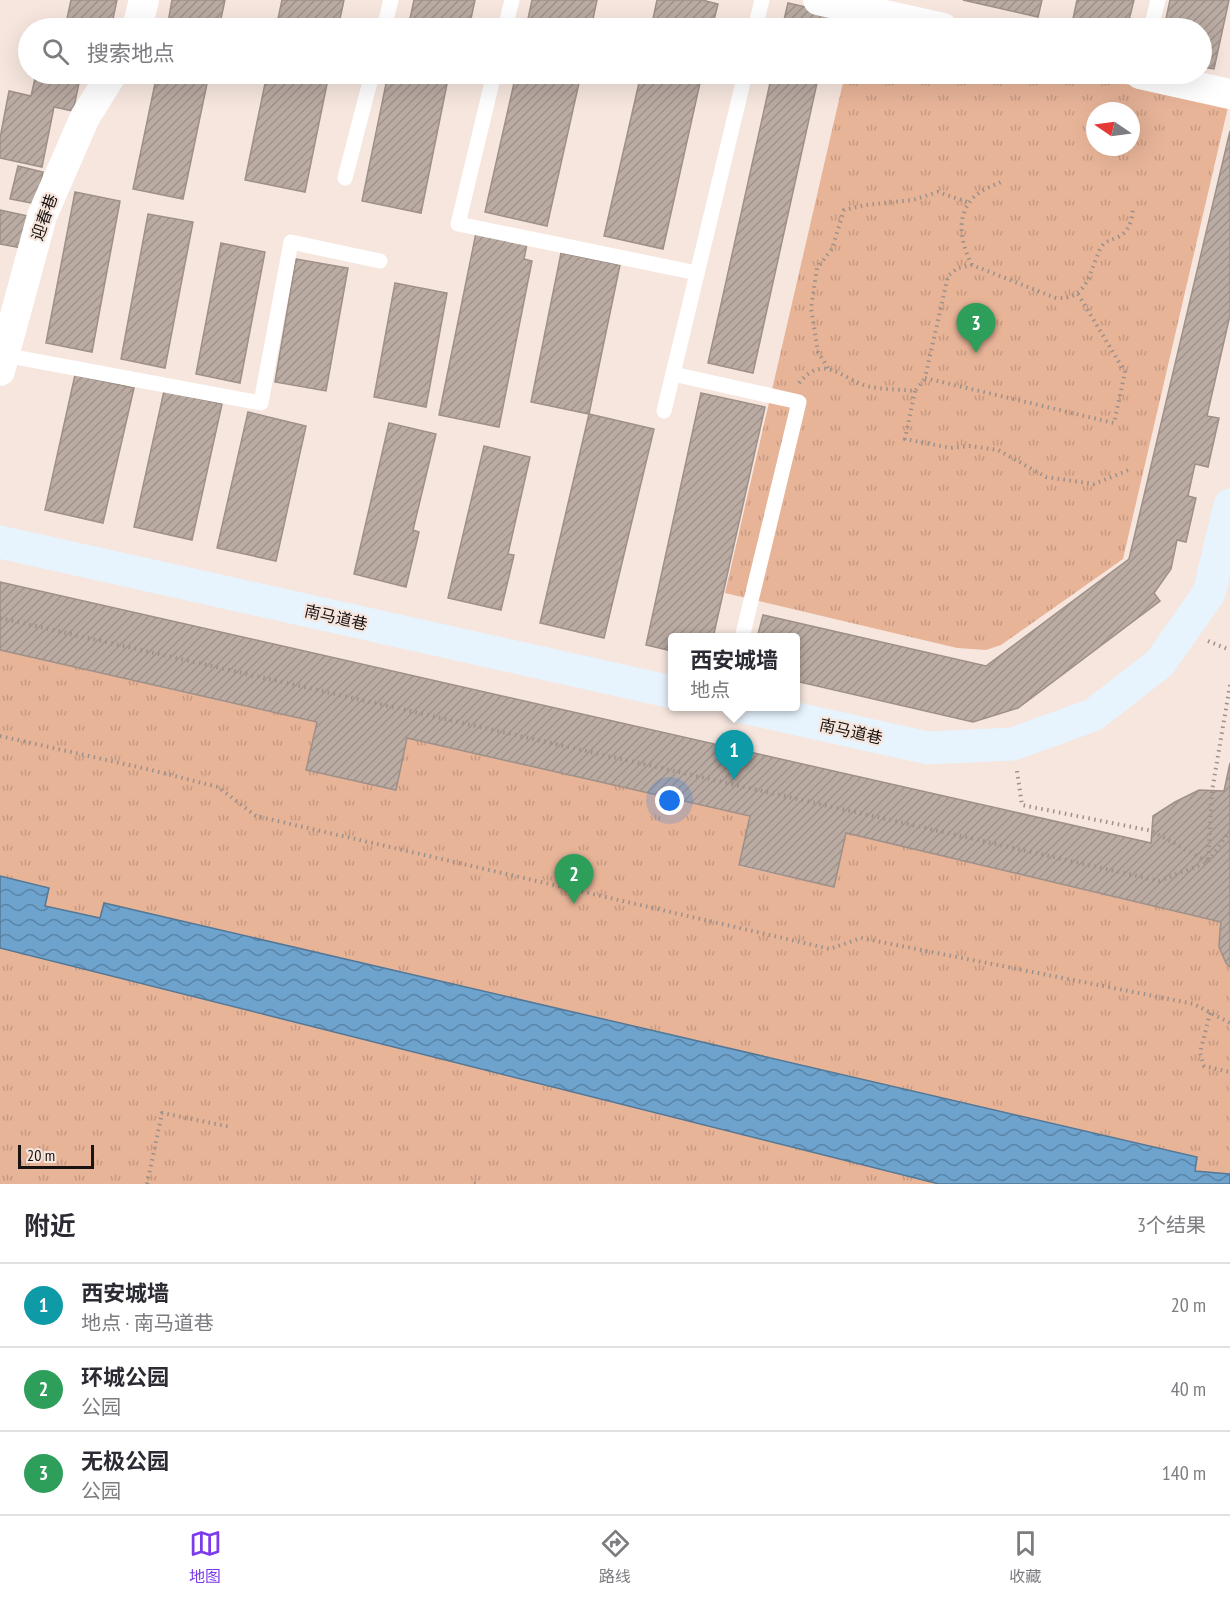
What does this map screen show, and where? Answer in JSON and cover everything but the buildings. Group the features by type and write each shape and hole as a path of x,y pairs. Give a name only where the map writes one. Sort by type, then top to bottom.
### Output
{"street":[{"path":"140,18 144,0"},
{"path":"818,0 898,18"},
{"name":"迎春巷","path":"2,363 42,216 85,117 106,84"},
{"path":"1186,84 1230,94"},
{"name":"南马道巷","path":"762,711 928,748 1013,744 1093,715 1160,663 1209,593 1230,505"},
{"name":"南马道巷","path":"0,542 668,691"}],"lane":[{"path":"386,18 391,0"},
{"path":"508,18 512,0"},
{"path":"758,18 762,0"},
{"path":"1154,18 1158,0"},
{"path":"345,178 369,84"},
{"path":"492,84 458,224 697,273"},
{"path":"664,411 743,84"},
{"path":"2,363 261,403 291,242 380,261"},
{"path":"673,374 799,402 743,633"}],"path":[{"path":"972,265 965,252 961,228 964,211 974,196 1002,181"},
{"path":"915,391 867,386 828,368 818,352 811,308 817,268 832,249 844,210 865,205 913,200 938,192 970,203"},
{"path":"1129,470 1094,484 1046,477 998,450 969,446 951,448 905,439 915,391 925,378 948,276 958,268 972,265 1056,298 1067,299 1078,294 1088,280 1101,248 1109,240 1120,236 1131,224 1133,209"},
{"path":"925,378 1114,423 1125,372 1078,294"},
{"path":"785,400 807,373 828,368"},
{"path":"0,618 1158,881 1208,862 1230,831"},
{"path":"1208,862 1212,791 1230,685"},
{"path":"0,736 218,787 255,816 830,949 861,938 1194,1004 1230,1023"},
{"path":"1022,805 1152,831 1208,862"},
{"path":"1210,1013 1200,1053 1204,1066 1230,1072"},
{"path":"147,1184 162,1113 231,1127"}],"green space":[{"path":"843,84 1126,84 1228,107 1123,559 1001,645 986,650 957,648 725,593"},
{"path":"0,650 317,722 306,770 395,790 407,738 750,816 739,866 834,887 846,833 1221,922 1220,946 1223,957 1230,967 1230,1184 0,1184"}],"water":[{"path":"0,876 49,888 45,906 100,918 104,903 1197,1157 1195,1171 1230,1174 1230,1184 939,1184 0,948"}],"place":[{"name":"无极公园","path":"976,353"},
{"name":"西安城墙","path":"734,780"},
{"name":"环城公园","path":"574,904"}]}
